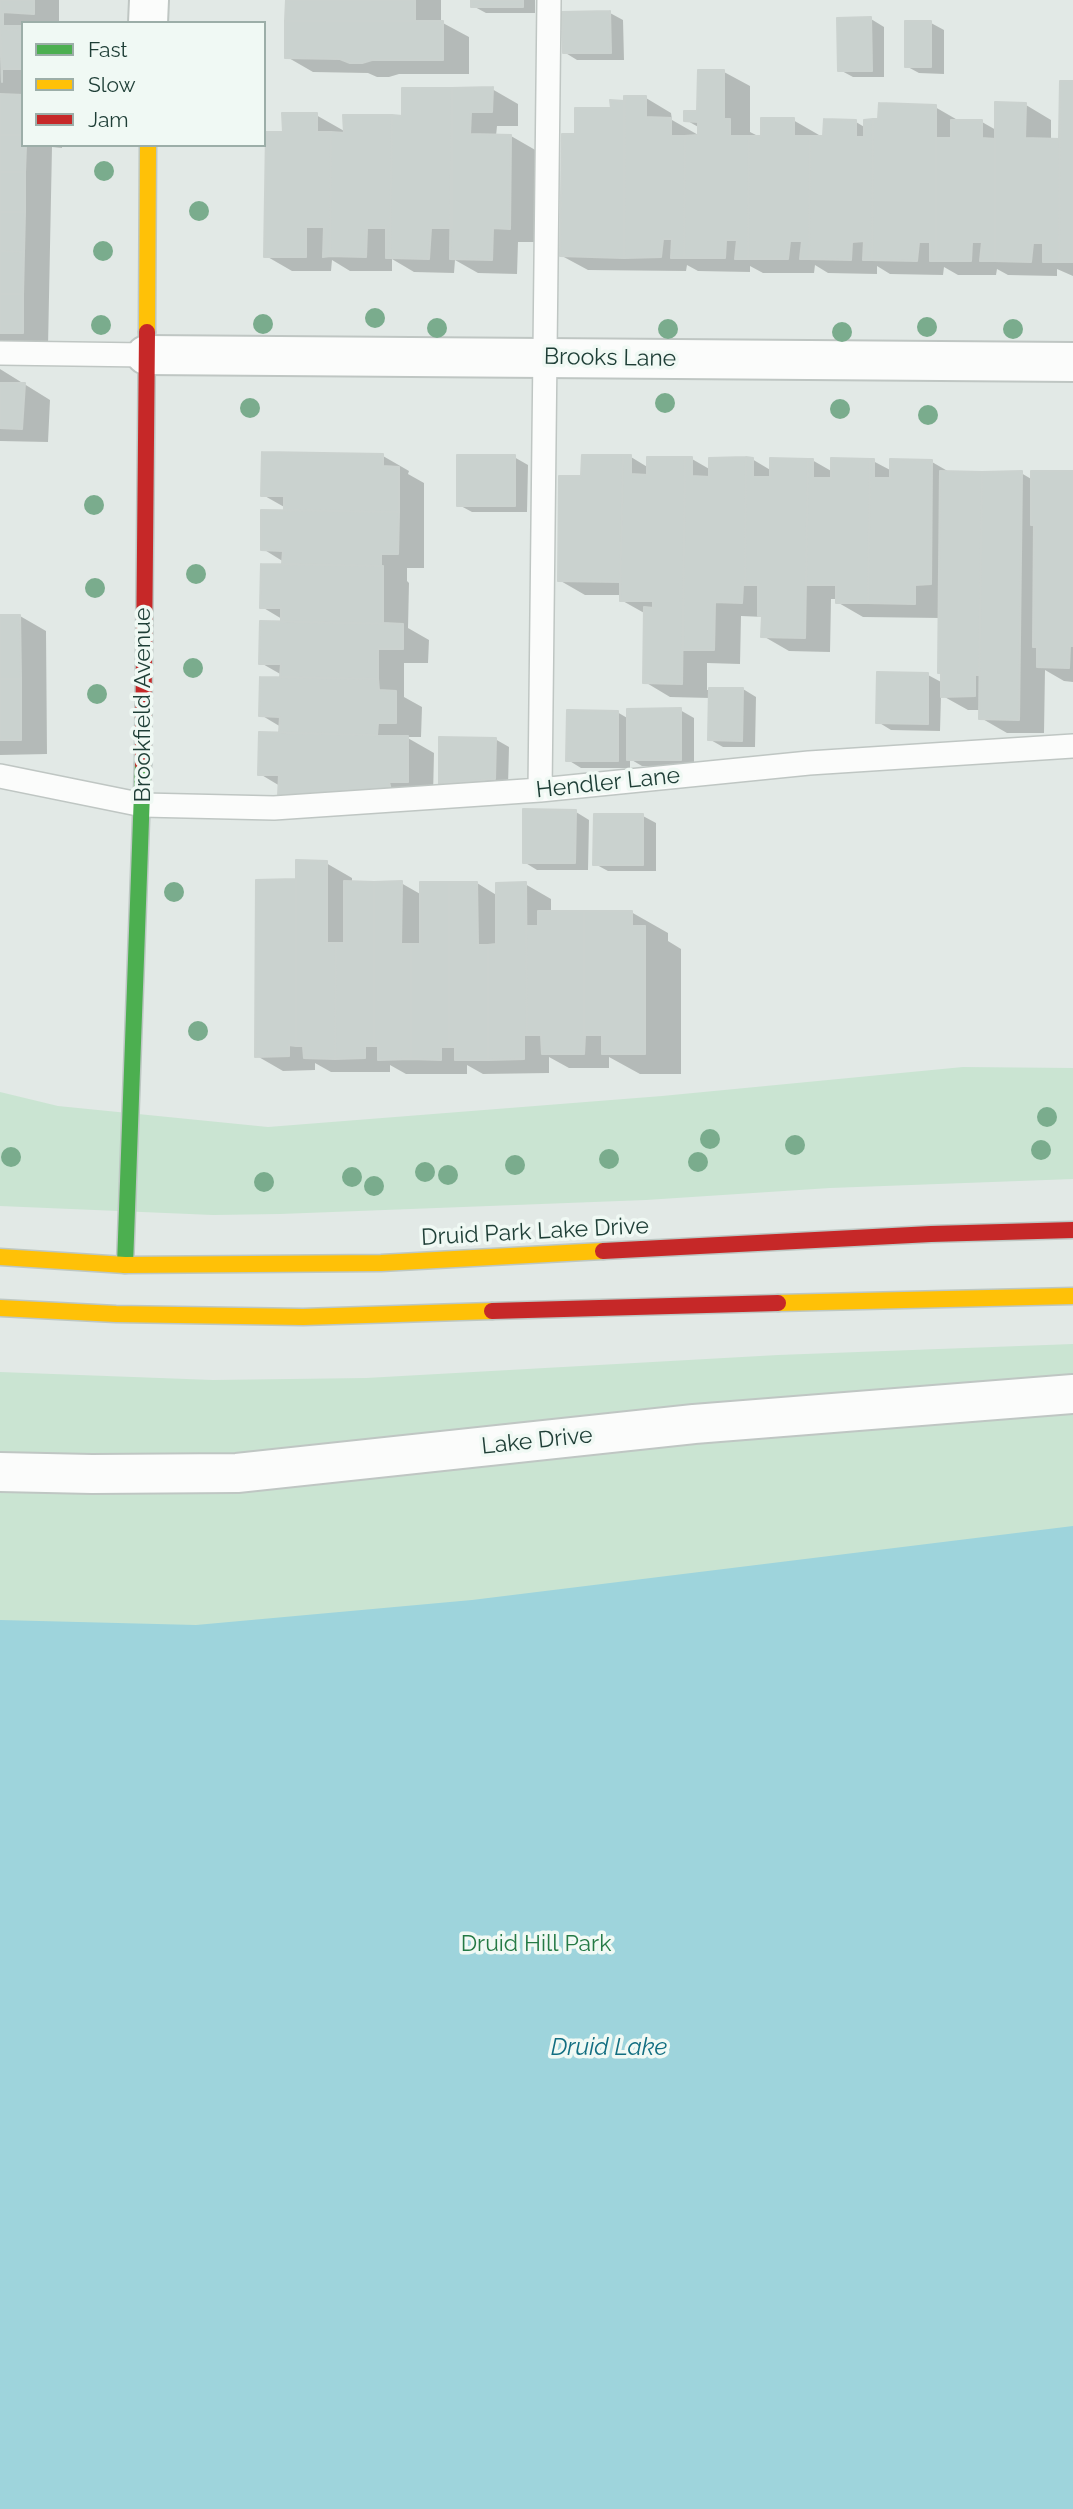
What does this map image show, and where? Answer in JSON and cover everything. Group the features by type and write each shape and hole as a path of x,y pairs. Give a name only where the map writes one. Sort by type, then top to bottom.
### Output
{"main road":[{"name":"Brookfield Avenue","path":"125,1265 143,805 148,147"},
{"name":"Druid Park Lake Drive","path":"0,1257 125,1265 381,1263 930,1234 1073,1230"},
{"path":"0,1308 116,1314 303,1317 1073,1296"}],"street":[{"path":"148,21 149,0"},
{"name":"Brooks Lane","path":"146,355 1073,362"},
{"name":"Lake Drive","path":"0,1472 237,1473 694,1424 1073,1394"}],"lane":[{"path":"540,790 549,0"},
{"path":"0,353 146,355"},
{"name":"Hendler Lane","path":"0,776 143,805 274,808 540,790 809,763 1073,746"}],"green space":[{"path":"963,1067 1073,1068 1073,1179 830,1188 646,1200 280,1214 213,1215 0,1206 0,1092 58,1106 268,1127 662,1096"},
{"name":"Druid Lake","path":"1073,1344 1073,2509 0,2509 0,1372 213,1380 366,1378 778,1355"}],"water":[{"name":"Druid Lake","path":"1073,1526 1073,2509 0,2509 0,1620 196,1625 472,1600"}],"building":[{"path":"0,0 34,0 34,14 3,12 3,26 21,26 21,30 0,29"},
{"path":"286,0 415,0 415,21 285,21"},
{"path":"471,0 523,0 523,7 471,7"},
{"path":"610,11 611,53 563,53 562,12"},
{"path":"871,17 872,71 838,71 837,18"},
{"path":"285,21 443,21 443,60 372,60 350,63 340,59 285,58"},
{"path":"905,21 931,21 931,67 905,67"},
{"path":"0,29 21,30 21,69 2,69 2,82"},
{"path":"698,70 724,70 724,119 730,119 730,136 749,136 748,259 735,259 737,240 726,240 725,258 684,258 685,136 698,135 698,122 684,121 684,111 697,111"},
{"path":"1060,81 1073,81 1073,262 1059,262"},
{"path":"1060,81 1059,262 1043,262 1043,243 1033,243 1031,262 995,261 995,102 1026,103 1025,138 1059,139"},
{"path":"493,87 492,112 471,112 470,134 511,135 510,229 493,228 492,260 450,259 452,88"},
{"path":"402,88 452,88 452,228 431,228 429,259 390,258 392,115 402,116"},
{"path":"0,94 21,95 21,135 0,135"},
{"path":"625,96 646,96 646,117 671,118 671,136 685,136 684,258 671,258 672,239 663,239 661,257 624,258"},
{"path":"610,100 624,101 624,258 560,256 562,134 575,134 575,108 611,108"},
{"path":"879,103 936,105 936,261 930,261 930,242 919,242 917,261 872,260 873,119 878,119"},
{"path":"282,113 317,113 317,132 331,132 330,256 323,257 324,227 306,227 306,257 264,257 266,132 283,132"},
{"path":"343,115 392,115 390,258 386,258 386,228 367,228 366,257 330,256 331,132 344,133"},
{"path":"761,118 794,118 794,136 810,136 809,259 800,259 802,241 790,241 788,259 748,259 749,136 761,136"},
{"path":"824,119 856,120 856,137 864,137 864,120 873,119 872,260 863,260 864,241 852,242 851,260 809,259 810,136 823,136"},
{"path":"951,120 982,120 982,138 995,139 995,261 980,261 982,242 972,242 971,261 936,261 936,138 951,138"},
{"path":"0,135 21,135 21,147 26,147 25,172 0,172"},
{"path":"0,172 25,172 25,212 0,212"},
{"path":"0,212 25,212 24,252 0,251"},
{"path":"0,251 24,252 23,294 0,294"},
{"path":"0,294 23,294 23,333 0,333"},
{"path":"0,383 25,383 22,429 0,428"},
{"path":"262,452 383,454 383,466 399,467 399,512 284,510 284,496 261,496"},
{"path":"457,455 515,455 515,506 457,506"},
{"path":"582,455 623,455 620,601 620,582 558,581 559,476 581,476"},
{"path":"623,455 631,455 631,474 647,475 647,457 685,457 682,684 643,683 644,607 653,608 653,601 620,601"},
{"path":"685,457 692,457 692,476 709,477 709,458 746,457 745,585 742,603 715,602 714,650 683,650"},
{"path":"746,457 753,458 753,477 770,477 770,458 808,459 805,638 761,637 762,616 758,616 758,585 745,585"},
{"path":"831,458 870,459 868,603 836,603 836,585 806,585 808,459 813,459 813,478 831,478"},
{"path":"870,459 874,459 874,478 890,478 890,459 932,460 931,584 915,585 915,604 868,603"},
{"path":"940,471 982,472 979,675 975,675 975,696 941,697 941,673 938,673"},
{"path":"1022,471 1019,720 979,719 982,472"},
{"path":"1031,471 1073,471 1073,646 1070,646 1069,668 1037,667 1037,647 1033,647 1034,525 1031,525"},
{"path":"261,510 399,512 398,554 381,554 381,566 282,564 283,551 261,550"},
{"path":"261,564 383,566 383,623 403,624 281,622 281,608 260,608"},
{"path":"0,615 20,615 21,679 0,679"},
{"path":"260,621 403,624 403,649 378,649 378,679 280,677 281,664 259,664"},
{"path":"877,672 928,673 928,724 876,723"},
{"path":"260,677 378,679 379,690 396,691 396,723 378,723 377,735 279,733 280,717 259,716"},
{"path":"0,679 21,679 21,740 0,740"},
{"path":"709,688 743,688 742,741 708,740"},
{"path":"681,708 681,760 627,760 627,709"},
{"path":"567,710 618,711 618,761 566,761"},
{"path":"259,732 408,736 408,782 389,782 391,790 355,794 278,796 279,775 258,775"},
{"path":"439,737 496,738 495,779 439,784"},
{"path":"523,809 576,810 575,863 523,863"},
{"path":"594,814 643,814 643,865 593,865"},
{"path":"296,860 327,861 327,943 336,943 335,1059 304,1058 303,1046 296,1046"},
{"path":"296,879 296,1046 289,1045 289,1056 255,1057 256,880"},
{"path":"344,881 374,882 374,1046 365,1046 365,1058 335,1059 336,943 344,943"},
{"path":"402,881 401,944 411,944 411,1059 378,1060 378,1046 374,1046 374,882"},
{"path":"420,882 449,882 449,1047 441,1047 441,1060 411,1059 411,944 420,944"},
{"path":"449,882 477,882 478,945 488,945 488,1060 455,1060 455,1047 449,1047"},
{"path":"526,882 527,1035 524,1035 524,1059 488,1060 488,945 496,944 496,883"},
{"path":"538,911 584,911 584,1054 542,1054 541,1035 527,1035 526,926 538,926"},
{"path":"584,911 632,911 632,926 645,926 645,1054 602,1054 602,1035 585,1035 584,1054"}],"traffic: fast":[{"path":"125,1265 143,764"}],"traffic: slow":[{"path":"147,332 148,147"},
{"path":"0,1257 125,1265 381,1263 603,1251"},
{"path":"778,1303 1073,1296"},
{"path":"0,1308 116,1314 303,1317 492,1311"}],"traffic: jam":[{"path":"143,764 147,332"},
{"path":"603,1251 931,1234 1073,1230"},
{"path":"492,1311 778,1303"}],"park label":[{"name":"Druid Hill Park","path":"536,1944"}]}
